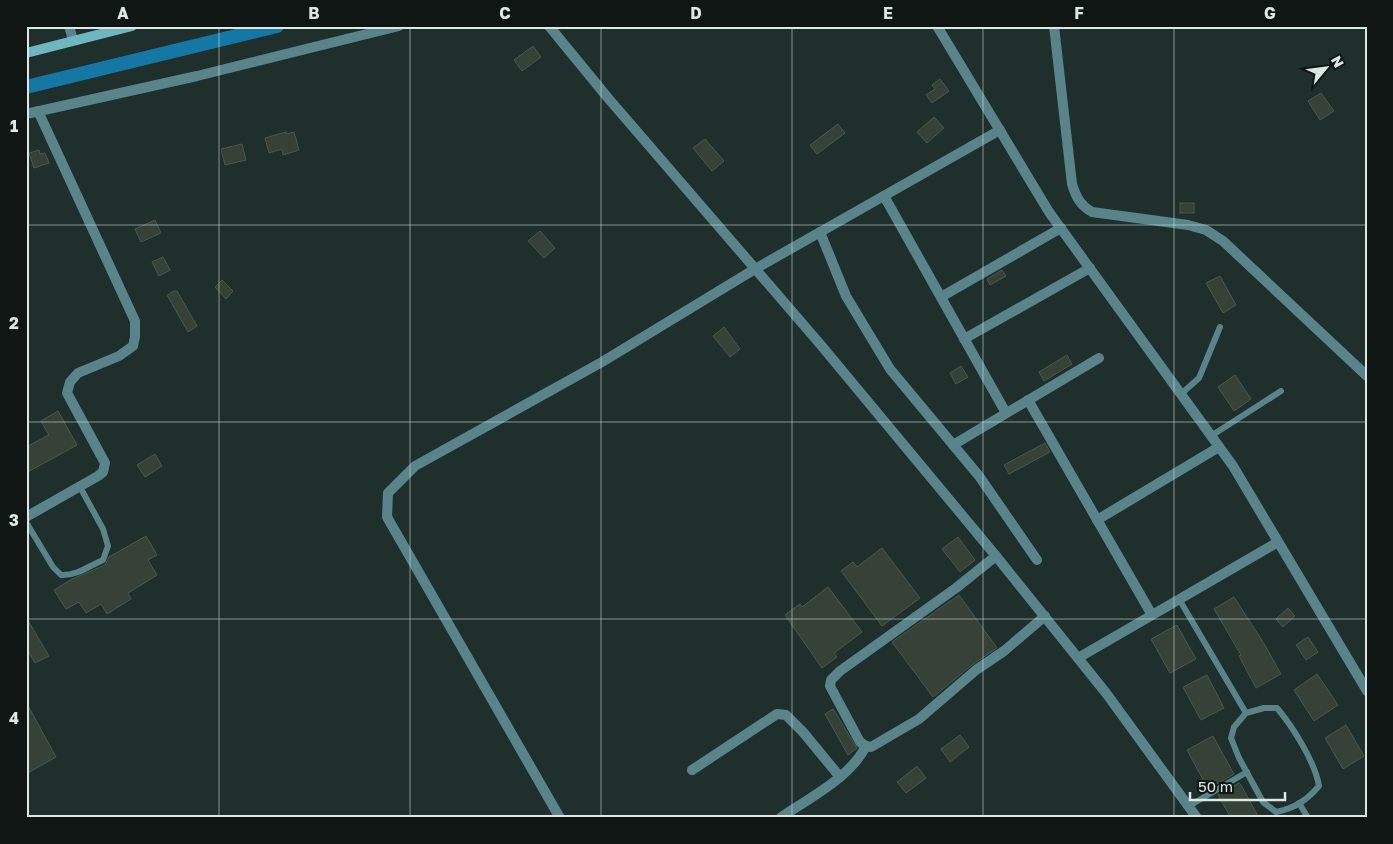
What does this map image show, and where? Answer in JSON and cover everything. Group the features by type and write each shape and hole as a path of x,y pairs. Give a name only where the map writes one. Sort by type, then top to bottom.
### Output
{"street":[{"path":"69,26 73,40"},
{"path":"26,53 108,29 132,26"},
{"path":"26,114 173,82 399,26"},
{"path":"549,26 614,106 755,269 996,556 1106,693 1197,818"},
{"path":"938,26 1049,212 1233,466 1367,691"},
{"path":"1054,26 1072,184 1076,196 1083,207 1092,212 1188,225 1206,230 1223,241 1367,376"},
{"path":"26,517 104,472 106,463 72,406 67,393 70,382 78,373 118,356 133,346 135,336 135,321 38,111"},
{"path":"560,818 387,517 388,493 415,466 602,362 755,269 1000,130"},
{"path":"884,196 1006,413"},
{"path":"941,297 1061,228"},
{"path":"820,232 846,296 890,370 979,476 1037,560"},
{"path":"964,339 1090,268"},
{"path":"953,445 1099,358"},
{"path":"1028,400 1152,615"},
{"path":"1097,520 1219,447"},
{"path":"1078,658 1278,542"},
{"path":"996,556 956,588 840,671 831,680 830,686 860,742 871,747 918,719 976,670 1004,651 1045,616"},
{"path":"692,770 748,735 777,714 782,713 803,732 840,777"},
{"path":"780,818 840,777 854,764 866,746"}],"lane":[{"path":"1181,394 1199,378 1220,327"},
{"path":"1211,436 1281,391"},
{"path":"26,522 53,567 60,575 69,576 78,573 104,560 108,546 103,529 80,487"},
{"path":"1179,600 1246,713"},
{"path":"1264,708 1277,708 1289,723 1317,774 1319,786 1311,795 1292,808 1276,812 1263,802 1247,772 1231,738 1234,727 1246,713 1264,708"},
{"path":"1189,806 1247,772"},
{"path":"1299,803 1308,818"}],"building":[{"path":"533,46 541,57 522,71 514,60"},
{"path":"940,79 949,91 932,103 926,95 935,89 932,85"},
{"path":"1321,93 1334,111 1320,120 1308,101"},
{"path":"934,117 944,128 927,143 917,132"},
{"path":"838,124 845,133 817,154 810,145"},
{"path":"286,132 287,134 294,132 299,150 283,155 282,149 269,153 265,138"},
{"path":"705,139 724,161 712,171 693,148"},
{"path":"242,144 246,160 225,165 221,149"},
{"path":"39,150 40,154 45,153 49,163 34,168 29,153"},
{"path":"1180,203 1194,203 1194,213 1180,213"},
{"path":"155,220 161,233 141,242 135,229"},
{"path":"540,231 555,248 544,258 528,241"},
{"path":"163,257 170,270 159,276 152,262"},
{"path":"1002,270 1006,276 990,285 987,279"},
{"path":"1220,276 1236,305 1223,313 1206,283"},
{"path":"222,280 233,291 226,299 215,287"},
{"path":"177,291 197,326 188,332 167,295"},
{"path":"724,327 740,349 730,357 713,336"},
{"path":"1067,355 1072,364 1044,381 1039,372"},
{"path":"961,366 968,377 956,384 950,373"},
{"path":"1235,375 1251,399 1234,411 1218,387"},
{"path":"58,411 77,445 26,473 26,447 49,435 41,421"},
{"path":"1045,443 1050,452 1009,474 1004,465"},
{"path":"155,454 162,466 145,477 137,465"},
{"path":"146,536 157,555 148,560 157,575 128,593 131,599 107,614 101,604 86,613 79,602 66,609 54,590 72,579 105,565 109,557"},
{"path":"958,537 975,560 960,572 942,549"},
{"path":"882,548 920,598 882,626 841,571 853,562 857,567"},
{"path":"828,587 862,632 834,653 837,657 822,668 785,615 800,604 802,607"},
{"path":"959,595 997,648 972,665 933,697 892,642"},
{"path":"1234,597 1281,674 1256,688 1239,656 1241,655 1214,609"},
{"path":"1288,608 1295,616 1283,627 1276,619"},
{"path":"26,617 49,656 35,663 26,648"},
{"path":"1177,625 1196,659 1170,673 1151,639"},
{"path":"1308,637 1318,652 1306,660 1296,645"},
{"path":"1317,674 1338,705 1314,721 1294,690"},
{"path":"1207,675 1224,708 1201,720 1183,687"},
{"path":"26,702 56,757 26,774"},
{"path":"833,709 857,748 848,755 825,714"},
{"path":"1346,725 1364,756 1343,769 1325,738"},
{"path":"960,735 969,747 950,762 941,749"},
{"path":"1213,736 1234,774 1213,786 1211,782 1206,785 1187,750"},
{"path":"917,766 926,778 906,793 897,782"},
{"path":"1239,783 1259,818 1231,818 1218,795"}],"waterway":[{"path":"26,87 277,26"}]}
